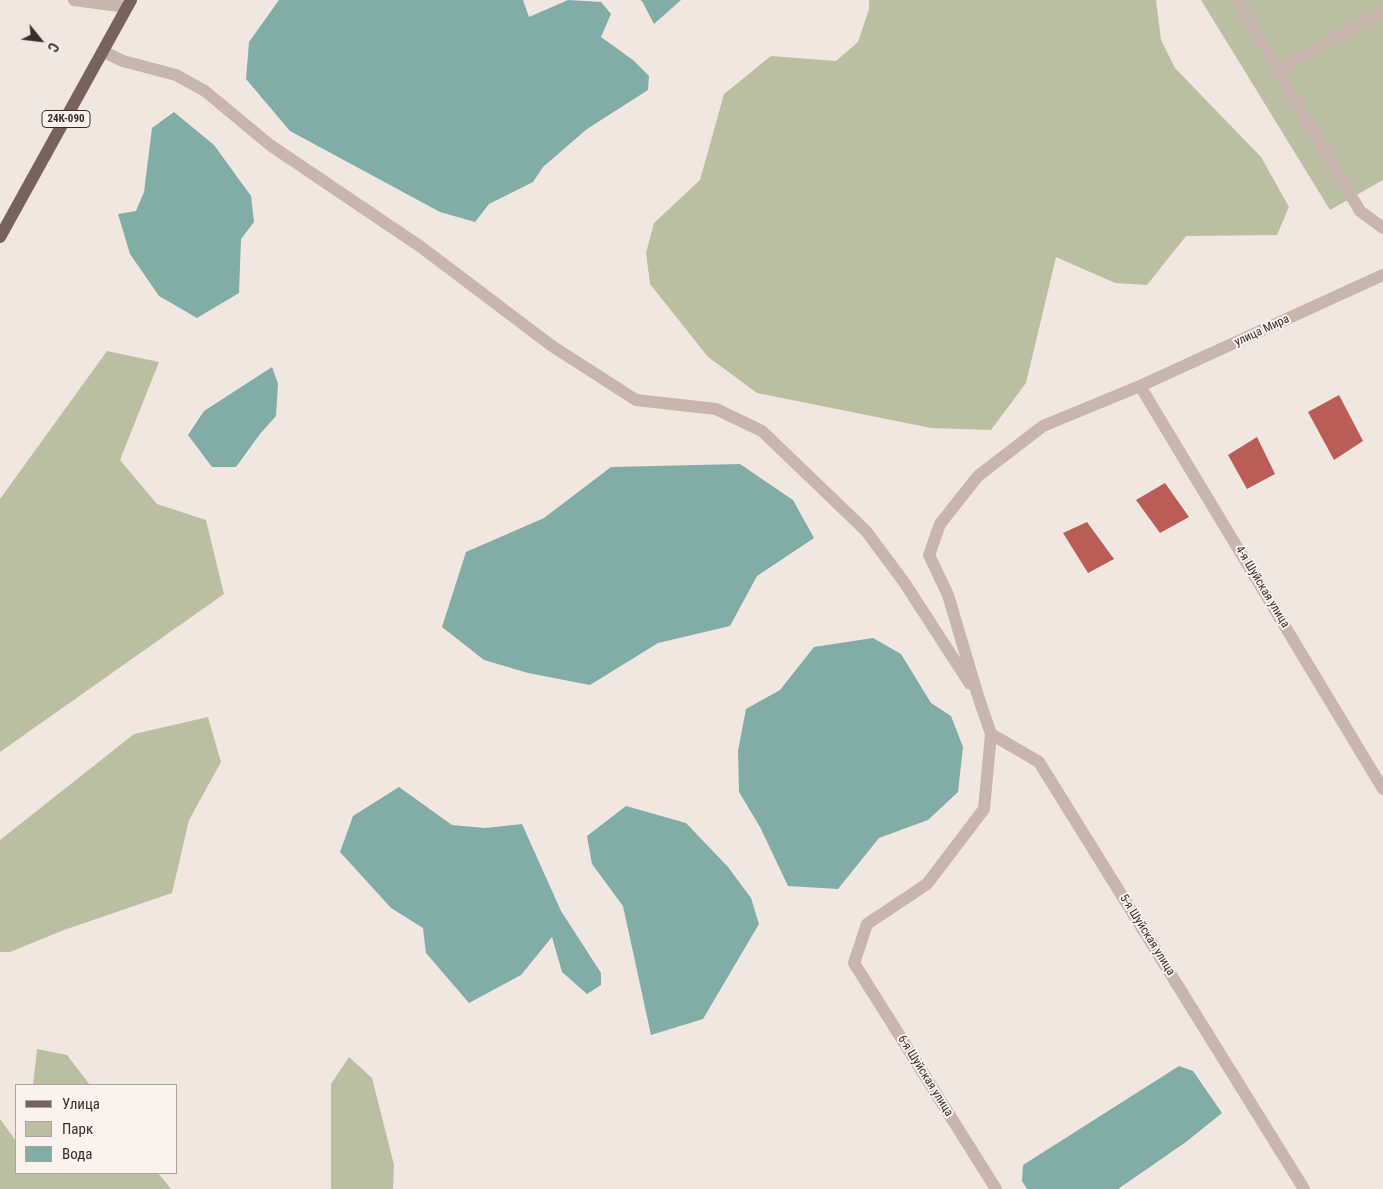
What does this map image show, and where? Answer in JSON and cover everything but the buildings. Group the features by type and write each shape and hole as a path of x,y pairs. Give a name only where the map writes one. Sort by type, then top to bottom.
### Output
{"main road":[{"name":"24К-090","path":"0,237 129,4"}],"street":[{"path":"74,0 129,4"},
{"path":"1236,0 1360,211 1383,228"},
{"path":"1277,70 1383,12"},
{"path":"104,52 122,61 176,75 205,91 270,145 421,247 552,346 636,400 716,409 762,430 866,531 904,582 978,696 991,734"},
{"name":"улица Мира","path":"978,696 948,595 929,555 940,524 978,476 1043,426 1140,386 1383,275"},
{"name":"4-я Шуйская улица","path":"1140,386 1383,789"},
{"name":"6-я Шуйская улица","path":"991,734 984,809 926,884 867,924 854,963 996,1189"},
{"name":"5-я Шуйская улица","path":"991,734 1039,762 1304,1189"}],"green space":[{"path":"869,0 1156,0 1161,40 1175,68 1261,157 1289,207 1277,235 1186,236 1147,285 1115,283 1056,257 1026,383 991,430 931,428 757,393 708,357 650,284 646,253 654,223 700,180 724,94 771,56 836,61 858,42 869,9"},
{"path":"1201,0 1383,0 1383,180 1330,210"},
{"path":"107,351 159,362 120,460 157,504 206,520 224,594 0,752 0,499"},
{"path":"208,717 221,762 189,820 172,893 64,930 10,952 0,952 0,840 134,734"},
{"path":"37,1049 67,1055 89,1084 33,1084"},
{"path":"349,1057 372,1078 394,1165 393,1189 331,1189 331,1084"},
{"path":"0,1119 15,1140 15,1174 159,1174 171,1189 0,1189"}],"water":[{"path":"279,0 523,0 529,17 568,0 601,2 611,14 601,37 633,60 649,76 648,90 587,129 543,167 533,182 489,204 475,222 440,212 290,131 246,79 249,42"},
{"path":"640,0 681,0 654,24"},
{"path":"174,112 214,145 251,196 254,222 241,239 239,293 197,318 159,296 130,254 118,214 136,211 144,192 152,128"},
{"path":"272,367 278,384 276,416 236,467 212,467 188,435 204,411"},
{"path":"740,464 793,500 814,538 757,576 730,626 658,643 590,685 528,673 484,660 442,627 466,552 544,518 611,467"},
{"path":"873,638 901,654 931,703 951,716 963,747 958,792 928,820 879,838 838,889 788,886 760,827 739,792 738,751 746,709 780,690 814,647"},
{"path":"399,787 452,825 485,828 522,824 561,911 601,973 601,985 587,994 562,972 552,937 521,975 469,1003 426,953 423,928 391,908 340,852 353,816"},
{"path":"626,806 686,823 728,867 751,898 759,924 703,1019 651,1035 623,906 592,864 587,836"},
{"path":"1179,1066 1193,1071 1222,1113 1186,1142 1118,1189 1027,1189 1022,1181 1023,1165"}]}
